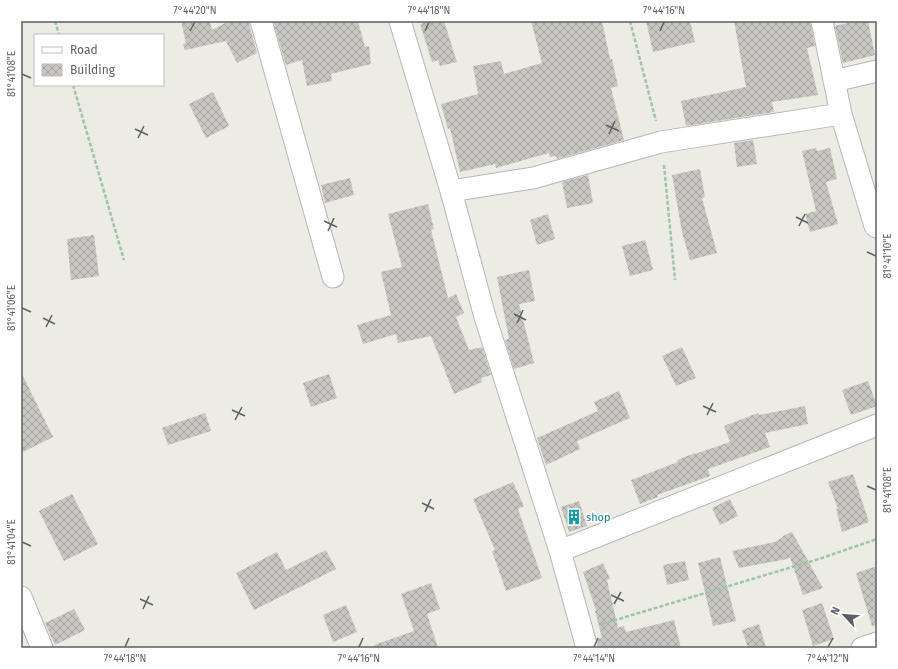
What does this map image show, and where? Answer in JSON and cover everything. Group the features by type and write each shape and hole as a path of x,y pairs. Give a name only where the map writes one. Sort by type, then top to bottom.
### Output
{"street":[{"path":"261,21 333,276"},
{"path":"400,21 452,191 485,317 560,551 584,639"},
{"path":"822,21 841,114 875,226 877,227"},
{"path":"834,81 877,71"},
{"path":"452,191 533,178 661,142 841,114"},
{"path":"560,551 877,424"},
{"path":"21,597 42,648"},
{"path":"862,648 877,643"}],"path":[{"path":"55,21 59,34"},
{"path":"73,86 124,260"},
{"path":"584,639 877,538"}],"building":[{"path":"181,21 210,21 212,30 229,21 249,21 257,53 237,63 226,41 185,50 183,44 186,43"},
{"path":"273,21 358,21 365,47 369,46 371,64 331,74 332,81 307,86 302,60 286,65"},
{"path":"431,21 444,21 457,62 440,66 438,60 432,62 420,24"},
{"path":"531,21 602,21 610,59 612,59 618,86 611,88 624,140 557,159 556,156 550,157 549,153 496,168 495,164 460,172 450,128 448,129 441,104 478,94 473,66 501,61 504,74 542,63"},
{"path":"646,21 690,21 695,42 653,52"},
{"path":"734,21 810,21 815,46 807,48 818,95 772,102 774,112 686,126 681,101 746,87"},
{"path":"855,21 868,21 875,55 843,63 835,26"},
{"path":"213,92 229,126 206,138 189,104"},
{"path":"753,140 757,164 737,167 734,143"},
{"path":"816,148 817,151 830,148 837,179 826,182 838,224 810,232 805,214 816,211 802,151"},
{"path":"700,169 705,197 702,198 717,253 690,260 682,232 672,175"},
{"path":"588,175 593,203 567,208 562,182"},
{"path":"350,178 354,195 325,203 321,185"},
{"path":"428,204 434,229 431,230 448,298 456,294 464,313 456,317 469,350 482,347 491,375 481,378 482,382 454,394 431,336 398,343 396,334 363,344 357,325 391,315 381,272 402,267 388,214"},
{"path":"548,214 555,239 537,245 530,220"},
{"path":"94,235 99,276 71,280 67,239"},
{"path":"645,240 653,270 630,276 622,246"},
{"path":"529,270 535,301 519,304 534,363 514,369 505,340 509,339 497,277"},
{"path":"682,347 696,378 676,386 662,356"},
{"path":"21,372 53,437 21,453"},
{"path":"329,374 337,398 311,407 303,383"},
{"path":"868,381 877,406 851,415 842,390"},
{"path":"619,391 630,418 577,441 580,449 546,465 537,438 598,411 594,402"},
{"path":"805,406 808,424 765,433 770,447 708,469 710,476 657,495 658,497 640,504 631,480 678,462 677,460 695,453 730,442 724,426 758,413 759,415"},
{"path":"205,413 211,431 168,445 162,428"},
{"path":"853,474 869,522 842,532 836,509 838,509 828,482"},
{"path":"513,482 524,506 518,509 542,578 506,591 492,551 495,550 473,499"},
{"path":"72,494 98,544 64,561 39,511"},
{"path":"730,499 738,516 720,525 712,508"},
{"name":"shop","path":"579,501 587,526 569,532 561,507"},
{"path":"792,532 823,588 803,595 790,557 787,559 739,568 732,551 775,542"},
{"path":"326,550 336,569 254,610 236,573 277,552 286,570"},
{"path":"720,557 736,621 713,626 698,563"},
{"path":"685,561 689,580 667,585 663,565"},
{"path":"603,563 610,579 607,580 618,628 624,626 626,632 674,620 681,648 599,648 597,639 602,638 596,610 583,572"},
{"path":"877,566 877,625 872,626 856,573"},
{"path":"431,583 440,609 427,614 438,648 375,648 374,645 414,631 401,594"},
{"path":"822,603 834,639 813,646 802,610"},
{"path":"346,605 357,632 333,642 323,615"},
{"path":"74,609 85,630 55,645 45,623"},
{"path":"759,624 766,648 748,648 742,630"}],"place":[{"name":"shop","path":"574,517"}]}
